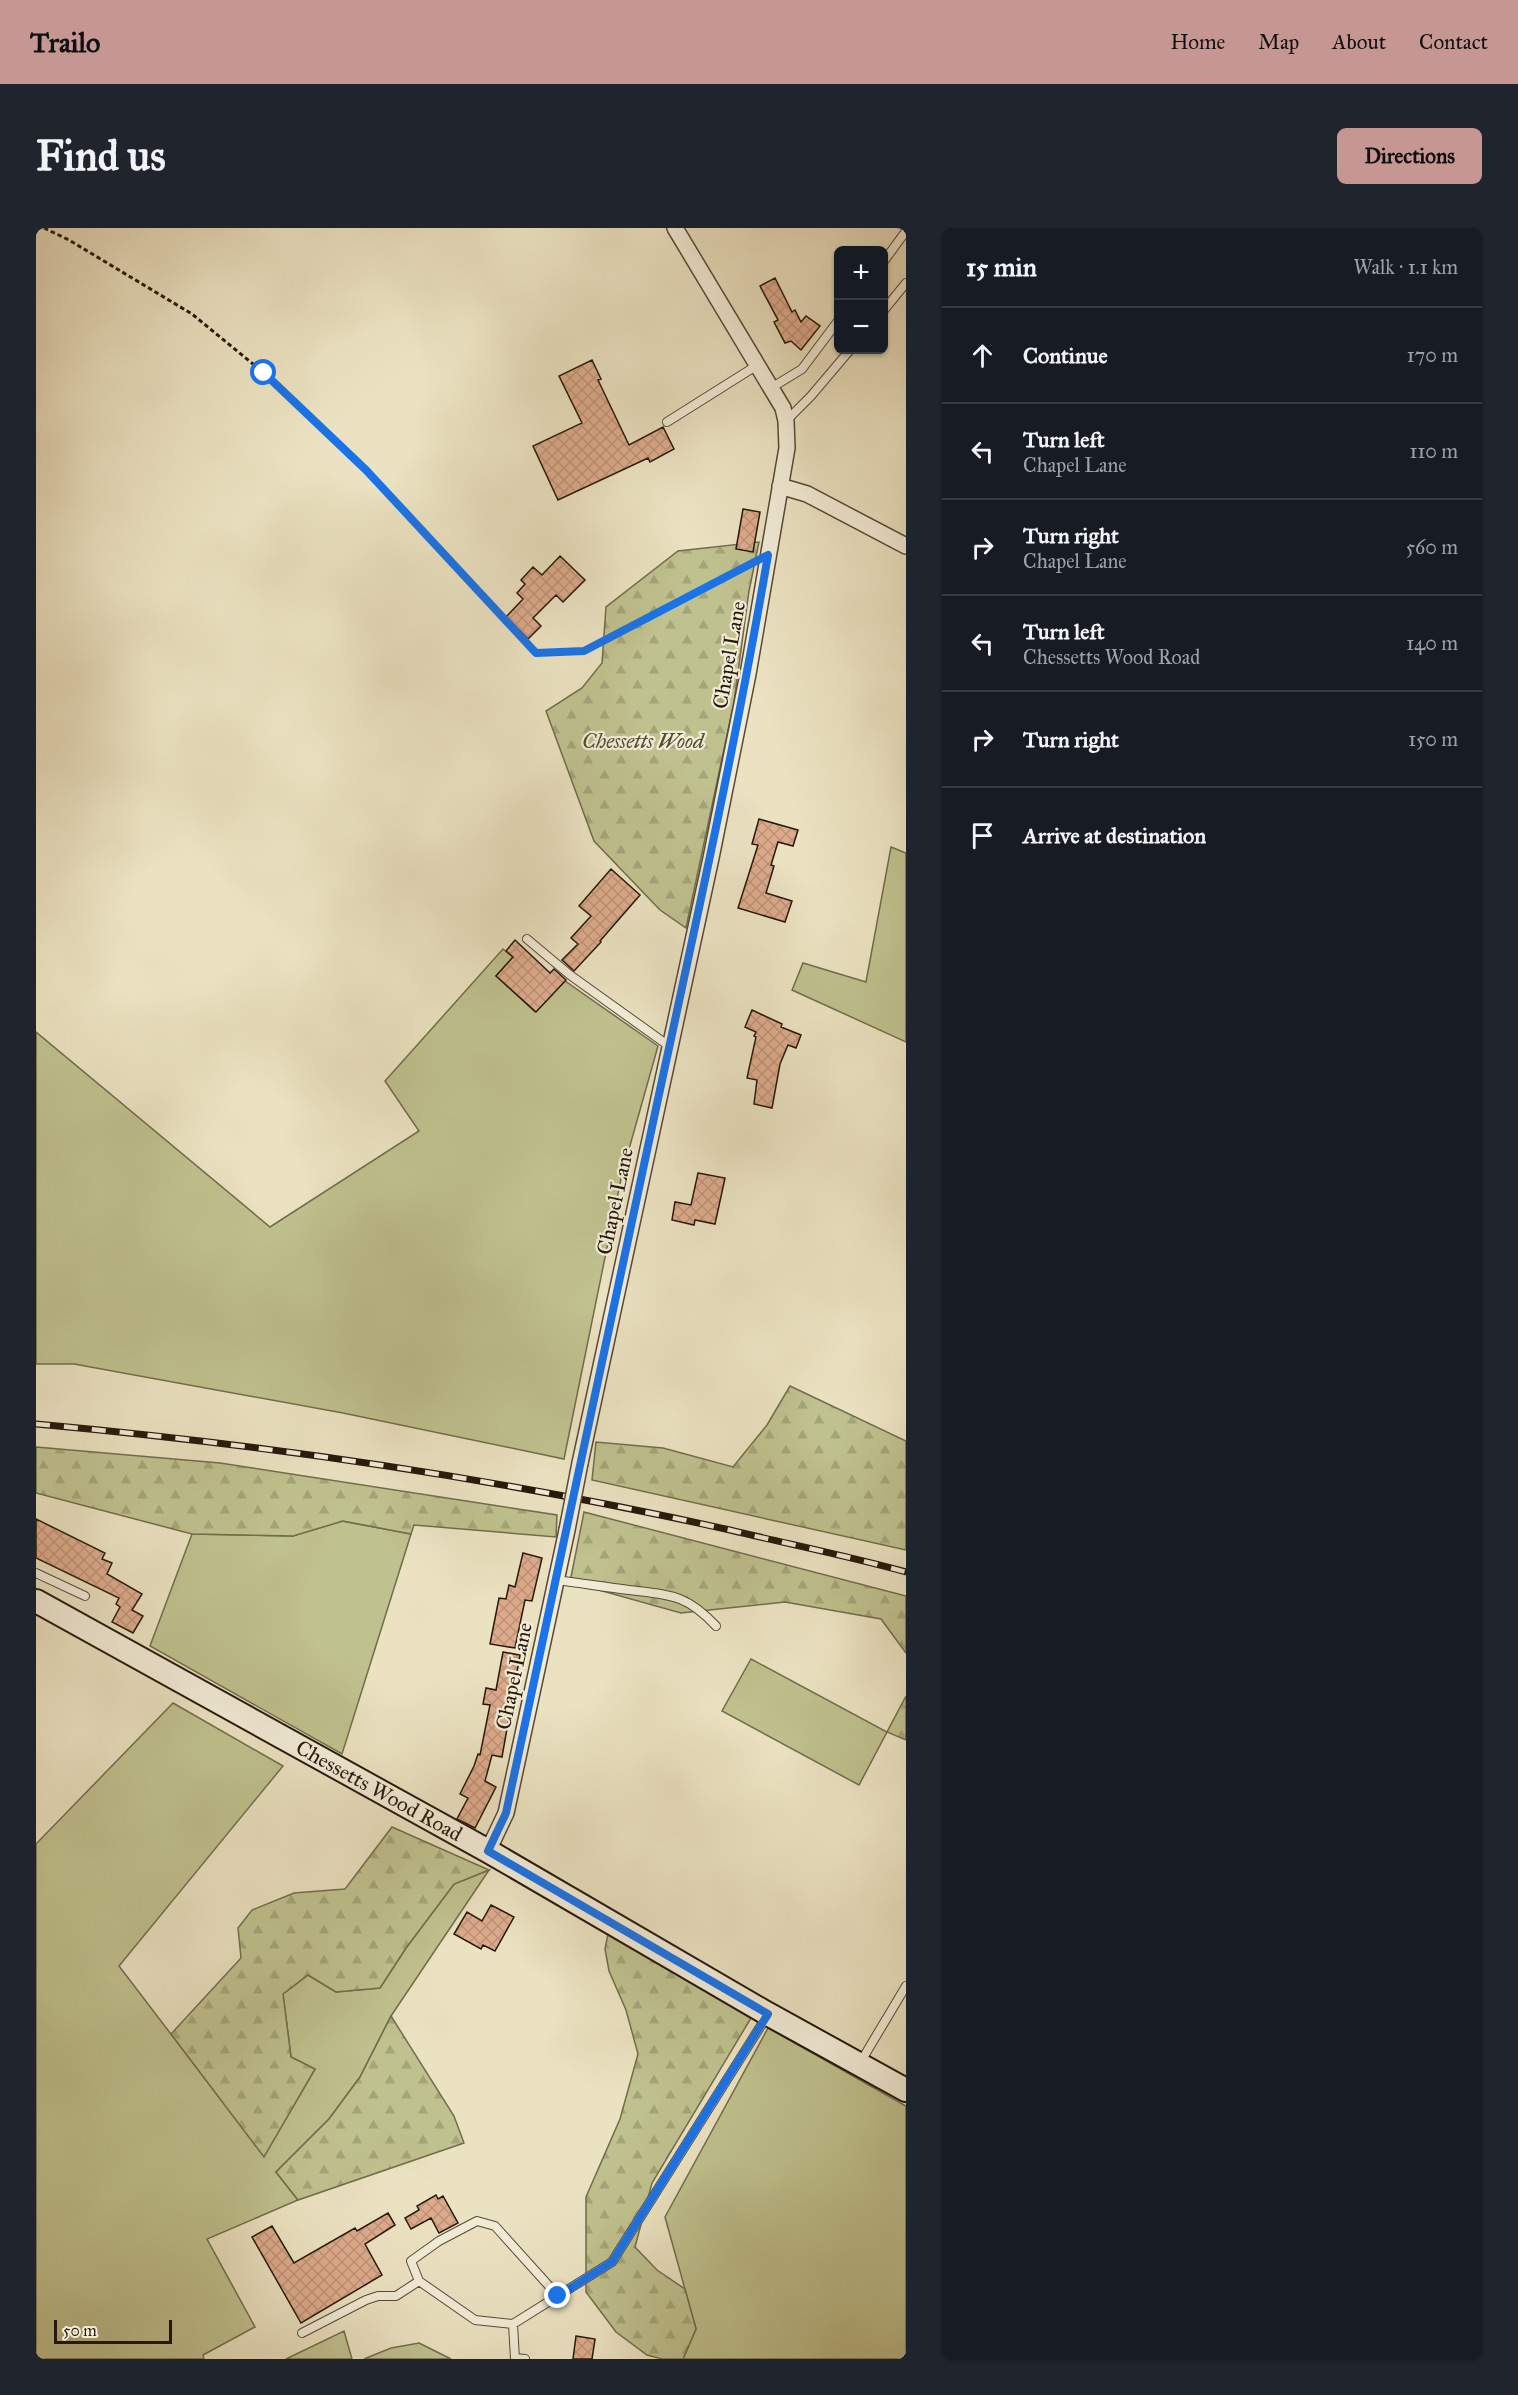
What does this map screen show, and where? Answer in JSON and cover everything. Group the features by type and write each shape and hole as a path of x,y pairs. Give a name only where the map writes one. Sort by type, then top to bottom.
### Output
{"street":[{"name":"Chapel Lane","path":"488,1851 506,1813 716,835 748,674 786,448 786,422 783,408 769,389 675,228"},
{"path":"780,486 807,494 906,546"},
{"name":"Chessetts Wood Road","path":"36,1601 488,1851 768,2014 906,2090"}],"lane":[{"path":"888,256 906,231"},
{"path":"888,305 906,283"},
{"path":"769,389 802,369 834,326"},
{"path":"786,422 847,354"},
{"path":"667,422 756,366"},
{"path":"527,939 570,975 669,1046"},
{"path":"36,1573 85,1596"},
{"path":"556,1580 663,1593 687,1602 716,1626"},
{"path":"859,2064 906,1986"},
{"path":"558,2296 495,2226 477,2221 439,2241 411,2261 419,2282 475,2320 513,2324 558,2296 612,2262 768,2014"},
{"path":"302,2333 366,2300 378,2296 396,2296 419,2282"},
{"path":"513,2324 515,2358 525,2359"}],"path":[{"name":"Chapel Lane","path":"44,228 69,240 192,314 264,373 366,470 536,653 584,651 768,555"}],"green space":[{"name":"Chessetts Wood","path":"759,542 749,591 734,702 686,928 660,910 594,841 546,711 582,688 602,663 606,607 678,551"},
{"path":"891,847 906,853 906,1042 792,990 803,963 866,982"},
{"path":"503,949 513,957 496,976 535,1012 565,981 658,1046 622,1174 564,1459 343,1413 74,1364 36,1364 36,1032 270,1227 419,1131 385,1081"},
{"path":"790,1386 906,1441 906,1550 592,1480 596,1442 663,1448 733,1467 767,1425"},
{"path":"36,1447 220,1463 557,1515 556,1537 414,1525 411,1534 343,1521 293,1536 192,1534 36,1493"},
{"path":"584,1512 906,1596 906,1653 881,1619 785,1602 681,1613 570,1582"},
{"path":"342,1521 411,1534 342,1754 150,1646 192,1534 293,1536"},
{"path":"751,1659 887,1732 859,1785 722,1711"},
{"path":"906,1696 906,1740 887,1732"},
{"path":"173,1703 283,1766 119,1966 264,2156 315,2069 291,2057 283,1994 308,1975 336,1992 380,1988 406,1948 454,1884 489,1870 391,2016 360,2077 329,2119 276,2172 298,2200 207,2239 255,2327 203,2355 204,2359 36,2359 36,1844"},
{"path":"392,1827 489,1870 454,1884 406,1948 380,1988 336,1992 308,1975 283,1994 291,2057 315,2069 264,2157 171,2034 241,1958 238,1928 252,1910 294,1893 345,1889"},
{"path":"608,1934 751,2018 652,2183 635,2247 657,2270 685,2289 696,2329 683,2359 662,2359 647,2355 616,2332 586,2292 586,2197 620,2119 638,2054 626,2010 609,1971 605,1949"},
{"path":"391,2016 454,2116 464,2143 298,2200 276,2172 329,2119 360,2077"},
{"path":"768,2028 906,2106 906,2359 683,2359 696,2329 665,2217"},
{"path":"344,2331 352,2359 286,2359"},
{"path":"419,2343 451,2359 364,2359 391,2348"}],"building":[{"path":"775,278 792,312 795,310 801,322 806,316 820,326 801,350 791,341 785,343 774,322 778,320 760,286"},
{"path":"592,360 601,379 598,380 629,445 663,427 674,449 650,462 648,458 558,500 533,446 582,423 559,376"},
{"path":"743,509 760,512 753,552 736,549"},
{"path":"560,556 585,580 563,602 556,595 533,618 541,626 528,639 506,617 523,599 517,593 525,584 521,580 533,567 542,575"},
{"path":"759,819 798,830 793,846 778,842 766,893 792,901 785,922 738,908 758,845 752,844"},
{"path":"611,869 640,895 574,971 562,960 578,944 571,938 591,916 579,906"},
{"path":"515,940 550,973 554,969 566,980 536,1012 496,976 513,957 506,951"},
{"path":"752,1010 782,1024 781,1027 801,1035 796,1048 788,1045 780,1064 772,1108 754,1104 757,1080 747,1078 756,1037 754,1036 756,1032 745,1027"},
{"path":"698,1173 725,1178 715,1224 695,1220 694,1225 672,1220 675,1202 691,1205"},
{"path":"36,1519 105,1553 102,1559 112,1563 107,1574 142,1594 132,1610 143,1616 133,1633 112,1622 120,1607 116,1604 119,1598 36,1558"},
{"path":"523,1553 542,1558 532,1601 525,1600 515,1648 490,1644 499,1598 506,1599 509,1585 515,1587"},
{"path":"503,1652 520,1655 502,1757 492,1755 485,1781 496,1787 475,1828 457,1819 468,1798 460,1794 478,1754 480,1755 490,1705 483,1704 486,1688 496,1690"},
{"path":"491,1905 514,1917 495,1951 483,1945 481,1949 454,1934 467,1912 482,1921"},
{"path":"436,2195 438,2199 443,2196 458,2223 439,2233 431,2218 411,2229 405,2218 419,2210 417,2206"},
{"path":"388,2213 395,2225 365,2244 382,2275 301,2323 252,2237 272,2226 294,2263 355,2228 357,2231"},
{"path":"576,2336 595,2339 592,2359 573,2359"}],"railway":[{"path":"36,1424 298,1453 471,1480 730,1530 906,1572"}],"route":[{"path":"264,373 366,470 536,653 584,651 768,555 748,674 711,858 506,1813 488,1851 768,2014 612,2262 558,2296"}]}
